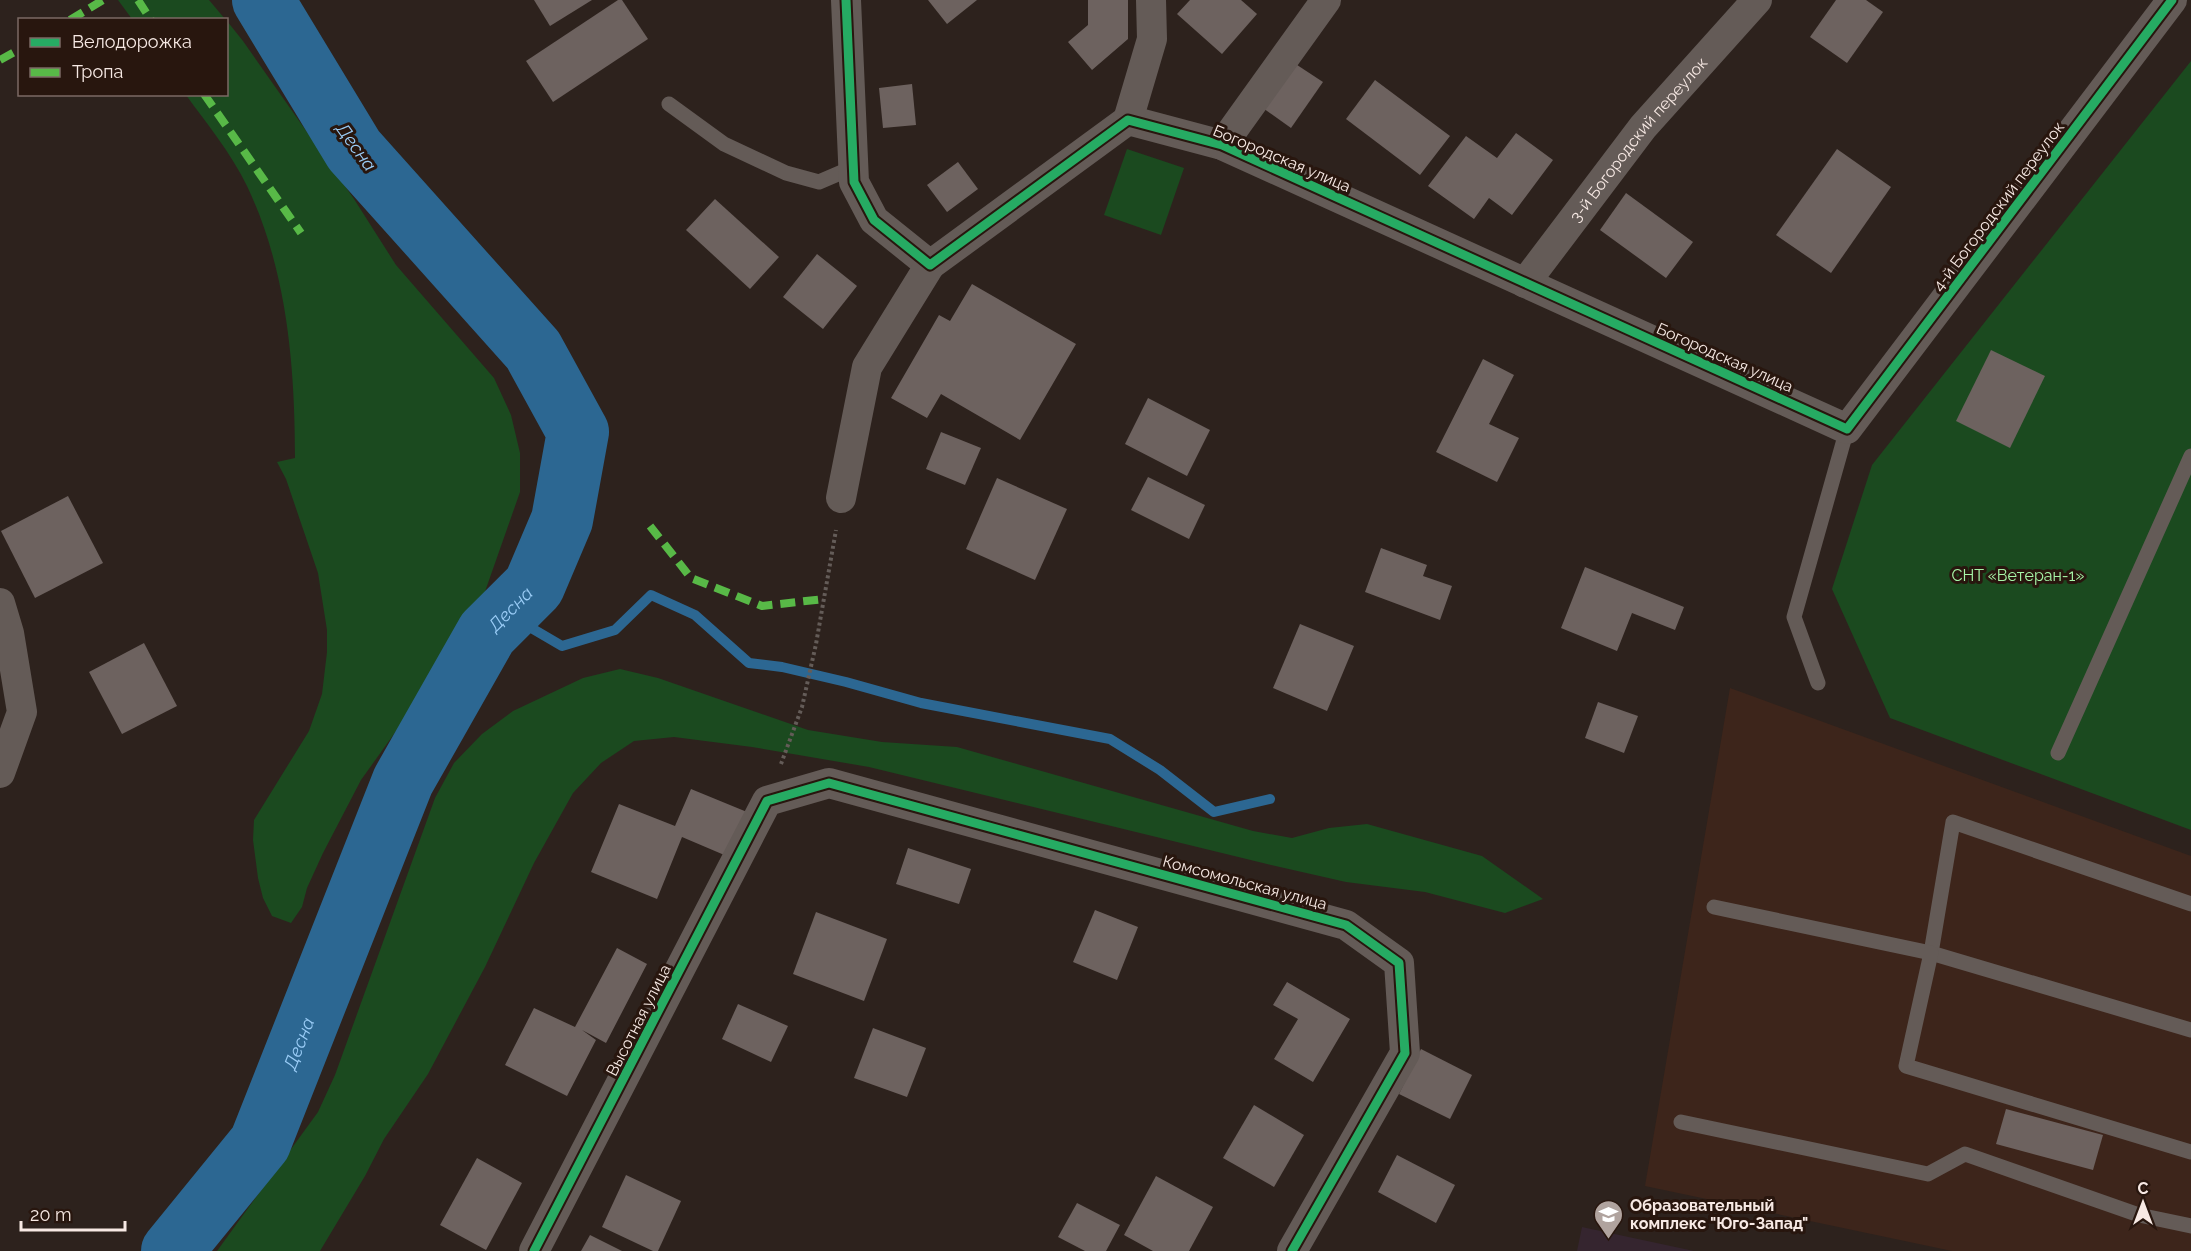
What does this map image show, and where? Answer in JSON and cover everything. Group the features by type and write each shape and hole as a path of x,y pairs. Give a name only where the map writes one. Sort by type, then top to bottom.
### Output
{"street":[{"path":"846,0 854,182 874,220 930,265"},
{"path":"841,498 867,367 930,265 1128,120 1152,39 1151,0"},
{"path":"1222,145 1326,0"},
{"name":"3-й Богородский переулок","path":"1525,283 1643,127 1757,0"},
{"name":"4-й Богородский переулок","path":"1847,429 2172,0"},
{"name":"Богородская улица","path":"1128,120 1222,145 1847,429"},
{"path":"0,603 9,633 22,712 0,773"},
{"name":"Комсомольская улица","path":"767,801 829,783 1346,925 1399,963 1405,1053 1292,1251"},
{"name":"Высотная улица","path":"534,1251 767,801"}],"lane":[{"path":"669,104 724,144 786,173 819,182 854,167"},
{"path":"1818,683 1794,617 1847,429"},
{"path":"2058,753 2191,456"},
{"path":"2191,904 1953,822 1931,953 1906,1066 2191,1152"},
{"path":"1714,907 1931,953 2191,1030"},
{"path":"1681,1122 1928,1174 1965,1154 2139,1215 2191,1226"}],"path":[{"path":"767,801 802,707 816,644 841,498"}],"shaded area":[{"path":"1730,688 2191,856 2191,1251 1952,1251 1645,1186"},
{"name":"Образовательный комплекс \"Юго-Запад\"","path":"1582,1227 1694,1251 1577,1251"}],"green space":[{"path":"118,0 209,0 224,18 131,18"},
{"path":"228,22 354,199 396,265 494,378 511,415 520,453 520,492 475,620 361,780 323,853 307,888 302,907 291,923 272,916 263,898 253,840 254,820 309,731 322,694 327,630 318,573 286,479 277,462 295,458 293,388 280,285 261,218 241,174 187,96 228,96"},
{"name":"СНТ «Ветеран-1»","path":"2191,61 2191,830 1890,718 1832,589 1872,465"},
{"path":"1127,149 1184,168 1161,235 1104,215"},
{"path":"620,669 658,678 808,730 882,742 957,747 1253,831 1292,838 1329,828 1367,824 1482,856 1543,899 1505,913 1425,892 1346,882 1267,864 869,767 752,747 674,737 634,741 601,763 573,793 534,863 485,967 428,1074 384,1139 365,1176 320,1251 217,1251 318,1112 335,1075 435,798 454,763 482,734 513,711 583,678"}],"building":[{"path":"534,0 592,0 550,26"},
{"path":"618,0 622,0 648,39 553,102 526,61"},
{"path":"928,0 977,0 947,24"},
{"path":"1088,0 1128,0 1128,39 1092,70 1068,42 1088,25"},
{"path":"1190,0 1241,0 1257,14 1222,54 1177,14"},
{"path":"1836,0 1866,0 1883,12 1847,63 1810,37"},
{"path":"1291,61 1323,82 1291,128 1260,106"},
{"path":"1375,80 1450,136 1420,175 1346,119"},
{"path":"912,84 916,125 883,128 879,88"},
{"path":"1516,133 1553,160 1512,215 1489,198 1474,219 1428,186 1466,136 1497,158"},
{"path":"1837,149 1891,187 1831,273 1776,235"},
{"path":"958,162 978,189 947,212 927,185"},
{"path":"1626,193 1693,242 1666,278 1600,230"},
{"path":"715,199 779,257 750,289 686,230"},
{"path":"817,254 857,286 823,329 783,297"},
{"path":"972,284 1076,344 1020,440 941,394 927,418 891,398 939,315 950,321"},
{"path":"1991,350 2045,376 2010,448 1956,421"},
{"path":"1483,359 1514,375 1489,424 1519,438 1497,482 1436,452"},
{"path":"1148,398 1210,430 1187,476 1125,444"},
{"path":"941,432 981,448 965,485 926,469"},
{"path":"1148,477 1205,505 1189,539 1131,510"},
{"path":"997,478 1067,509 1035,580 966,549"},
{"path":"68,496 103,563 35,598 1,531"},
{"path":"1381,548 1427,565 1423,576 1452,586 1440,620 1365,592"},
{"path":"1585,567 1684,607 1675,630 1632,613 1617,651 1561,628"},
{"path":"1300,624 1354,646 1327,711 1273,688"},
{"path":"144,643 177,706 122,734 89,672"},
{"path":"1598,702 1638,716 1624,753 1585,738"},
{"path":"691,789 747,812 729,857 682,837 657,899 591,872 619,804 675,826"},
{"path":"908,848 971,869 959,904 896,884"},
{"path":"1095,910 1138,927 1117,980 1073,962"},
{"path":"816,912 887,939 864,1001 793,974"},
{"path":"617,948 647,964 606,1043 582,1030 596,1040 567,1096 505,1065 534,1008 575,1027"},
{"path":"1287,982 1350,1019 1313,1082 1274,1059 1298,1019 1273,1005"},
{"path":"738,1004 788,1026 771,1062 722,1039"},
{"path":"873,1028 926,1048 907,1097 854,1078"},
{"path":"1421,1049 1472,1075 1450,1119 1399,1094"},
{"path":"1254,1105 1304,1135 1274,1187 1223,1158"},
{"path":"2006,1109 2103,1135 2093,1170 1996,1144"},
{"path":"1397,1155 1455,1185 1436,1223 1378,1192"},
{"path":"477,1158 522,1183 486,1250 440,1225"},
{"path":"626,1175 681,1201 658,1251 653,1251 602,1227"},
{"path":"1156,1176 1213,1207 1189,1251 1153,1251 1124,1235"},
{"path":"1077,1203 1120,1225 1106,1251 1085,1251 1058,1237"},
{"path":"590,1235 622,1251 581,1251"}],"waterway":[{"name":"Десна","path":"172,1251 260,1143 403,781 487,633 534,586 562,520 578,432 533,350 354,150 263,0"},
{"path":"509,610 521,622 562,646 615,630 651,595 695,615 749,663 782,667 921,703 1110,739 1160,770 1214,812 1270,799"}],"marked path":[{"path":"73,18 103,0"},
{"path":"138,0 150,18"},
{"path":"0,60 18,50"},
{"path":"205,96 301,233"},
{"path":"650,526 691,578 762,606 824,599"}],"cycle path":[{"path":"846,0 854,182 874,220 930,265 1128,120 1222,145 1847,429 2172,0"},
{"path":"534,1251 767,801 829,783 1346,925 1399,963 1405,1053 1292,1251"}],"place":[{"name":"Образовательный комплекс \"Юго-Запад\"","path":"1609,1240"}]}
